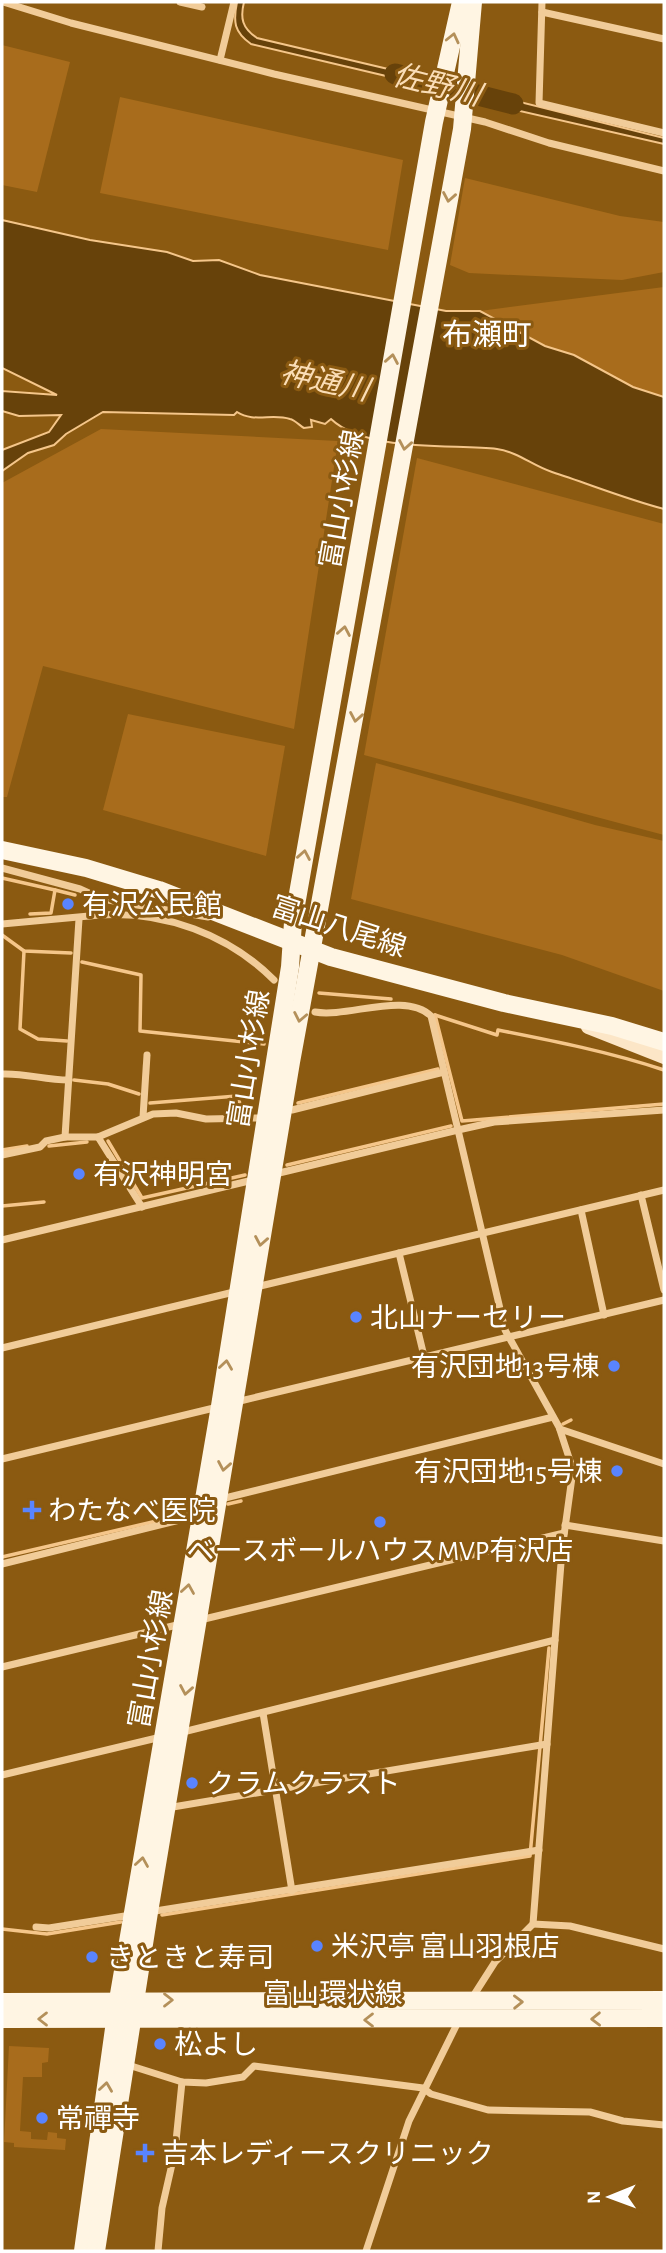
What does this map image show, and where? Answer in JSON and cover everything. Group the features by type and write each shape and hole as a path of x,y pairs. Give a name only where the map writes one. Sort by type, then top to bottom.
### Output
{"main road":[{"name":"富山小杉線","path":"264,1177 290,967 293,922 435,117 461,2"},
{"name":"富山小杉線","path":"83,2251 191,1622 217,1500 228,1404 264,1177 313,950 462,123 473,2"},
{"name":"富山八尾線","path":"2,850 86,868 159,890 313,950 564,1017 612,1026 664,1042"},
{"name":"富山小杉線","path":"191,1622 201,1515 228,1404"},
{"name":"富山小杉線","path":"141,1913 167,1808 171,1735"},
{"name":"富山環状線","path":"2,2001 664,2000"},
{"name":"富山環状線","path":"2,2019 664,2018"},
{"name":"富山小杉線","path":"96,2251 125,2064 124,2019"}],"street":[{"path":"3,2 71,23 435,117 664,171"},
{"path":"180,2 202,6"},
{"path":"220,60 234,2"},
{"path":"542,2 539,103 664,133"},
{"path":"542,12 664,39"},
{"path":"2,869 80,889 102,899 254,926"},
{"path":"100,915 102,899"},
{"path":"2,924 100,915 149,915 195,928 230,947 274,980"},
{"path":"65,1137 79,919"},
{"path":"315,1012 336,1013 396,1005 424,1010 430,1016 484,1233 505,1330 511,1336 560,1429 573,1470 564,1529 533,1924 495,1962 458,2020 423,2088 409,2121 366,2251"},
{"path":"564,1017 664,1057"},
{"path":"143,1117 147,1055"},
{"path":"292,1110 444,1072"},
{"path":"2,1074 28,1073 41,1080 69,1080"},
{"path":"2,1240 494,1122 664,1110"},
{"path":"2,1155 40,1147 46,1141 65,1137 98,1137 143,1117 176,1113 206,1119 258,1118"},
{"path":"98,1137 142,1207"},
{"path":"2,1348 664,1190"},
{"path":"641,1195 664,1290"},
{"path":"581,1210 604,1315"},
{"path":"399,1253 424,1356"},
{"path":"2,1459 664,1300"},
{"path":"217,1500 553,1417"},
{"path":"560,1429 664,1464"},
{"path":"2,1564 201,1515"},
{"path":"2,1667 564,1529 664,1542"},
{"path":"2,1775 555,1640"},
{"path":"263,1713 292,1891"},
{"path":"167,1808 547,1744"},
{"path":"36,1927 49,1928 292,1891 539,1850"},
{"path":"533,1924 570,1926 664,1949"},
{"path":"125,2064 183,2082 236,2080 254,2066 423,2088 431,2094 488,2110 590,2112 623,2121 664,2125"},
{"path":"158,2251 162,2208 175,2151 183,2082"}],"shaded area":[{"path":"2,45 70,62 37,192 2,185"},
{"path":"120,97 403,160 388,250 100,193"},
{"path":"465,178 620,216 664,222 664,272 622,280 469,273 450,265"},
{"path":"664,287 664,397 633,387 574,355 545,346 480,311"},
{"path":"101,429 338,441 294,729 43,666 7,797 2,797 2,483"},
{"path":"417,458 664,524 664,835 364,755"},
{"path":"128,714 285,746 266,856 103,810"},
{"path":"376,763 595,825 664,841 664,991 562,955 351,899"},
{"path":"9,2046 49,2048 48,2062 42,2063 42,2077 23,2077 20,2131 31,2132 31,2139 47,2140 48,2132 57,2133 57,2138 66,2139 65,2150 14,2147 14,2143 4,2142"}],"water":[{"path":"237,2 244,2 243,22 257,38 422,77 420,84 251,44 236,26"},
{"path":"484,93 664,138 664,144 485,103"},
{"name":"神通川","path":"2,220 90,240 167,252 193,261 219,260 260,275 446,311 480,311 545,346 574,355 633,387 664,397 664,509 552,472 497,449 387,442 346,430 331,419 325,424 311,420 312,427 304,428 283,417 250,417 237,412 234,415 103,412 66,434 54,445 28,453 2,471 2,450 49,432 61,415 19,416 2,411 2,391 57,395 2,368"}],"waterway":[{"name":"佐野川","path":"395,74 513,104"},
{"path":"2,878 55,890"},
{"path":"30,914 51,913 55,890 75,895"},
{"path":"2,935 24,951 71,953"},
{"path":"24,951 20,1029 38,1039 67,1041"},
{"path":"82,962 141,975 140,1031 264,1044"},
{"path":"319,993 391,999"},
{"path":"435,1015 462,1121 664,1104"},
{"path":"435,1015 497,1035 498,1030 561,1043 664,1070"},
{"path":"298,1103 438,1069"},
{"path":"74,1080 108,1084 139,1094"},
{"path":"150,1103 237,1096 244,1114"},
{"path":"287,1165 451,1126"},
{"path":"108,1141 142,1198 245,1175"},
{"path":"49,1146 87,1142"},
{"path":"2,1150 27,1146"},
{"path":"2,1206 44,1202"},
{"path":"563,1424 571,1420"},
{"path":"228,1504 241,1501"},
{"path":"2,1557 191,1513"},
{"path":"162,1915 530,1856 549,1648"},
{"path":"2,1929 47,1934 121,1922"}],"place":[{"name":"有沢公民館","path":"68,904"},
{"name":"有沢神明宮","path":"79,1174"},
{"name":"北山ナーセリー","path":"356,1317"},
{"name":"有沢団地13号棟","path":"614,1366"},
{"name":"有沢団地15号棟","path":"617,1471"},
{"name":"わたなべ医院","path":"32,1510"},
{"name":"ベースボールハウスMVP有沢店","path":"380,1522"},
{"name":"クラムクラスト","path":"192,1783"},
{"name":"米沢亭 富山羽根店","path":"317,1946"},
{"name":"きときと寿司","path":"92,1957"},
{"name":"松よし","path":"160,2044"},
{"name":"常禪寺","path":"42,2118"},
{"name":"吉本レディースクリニック","path":"145,2153"}],"district":[{"name":"布瀬町","path":"487,335"}]}
